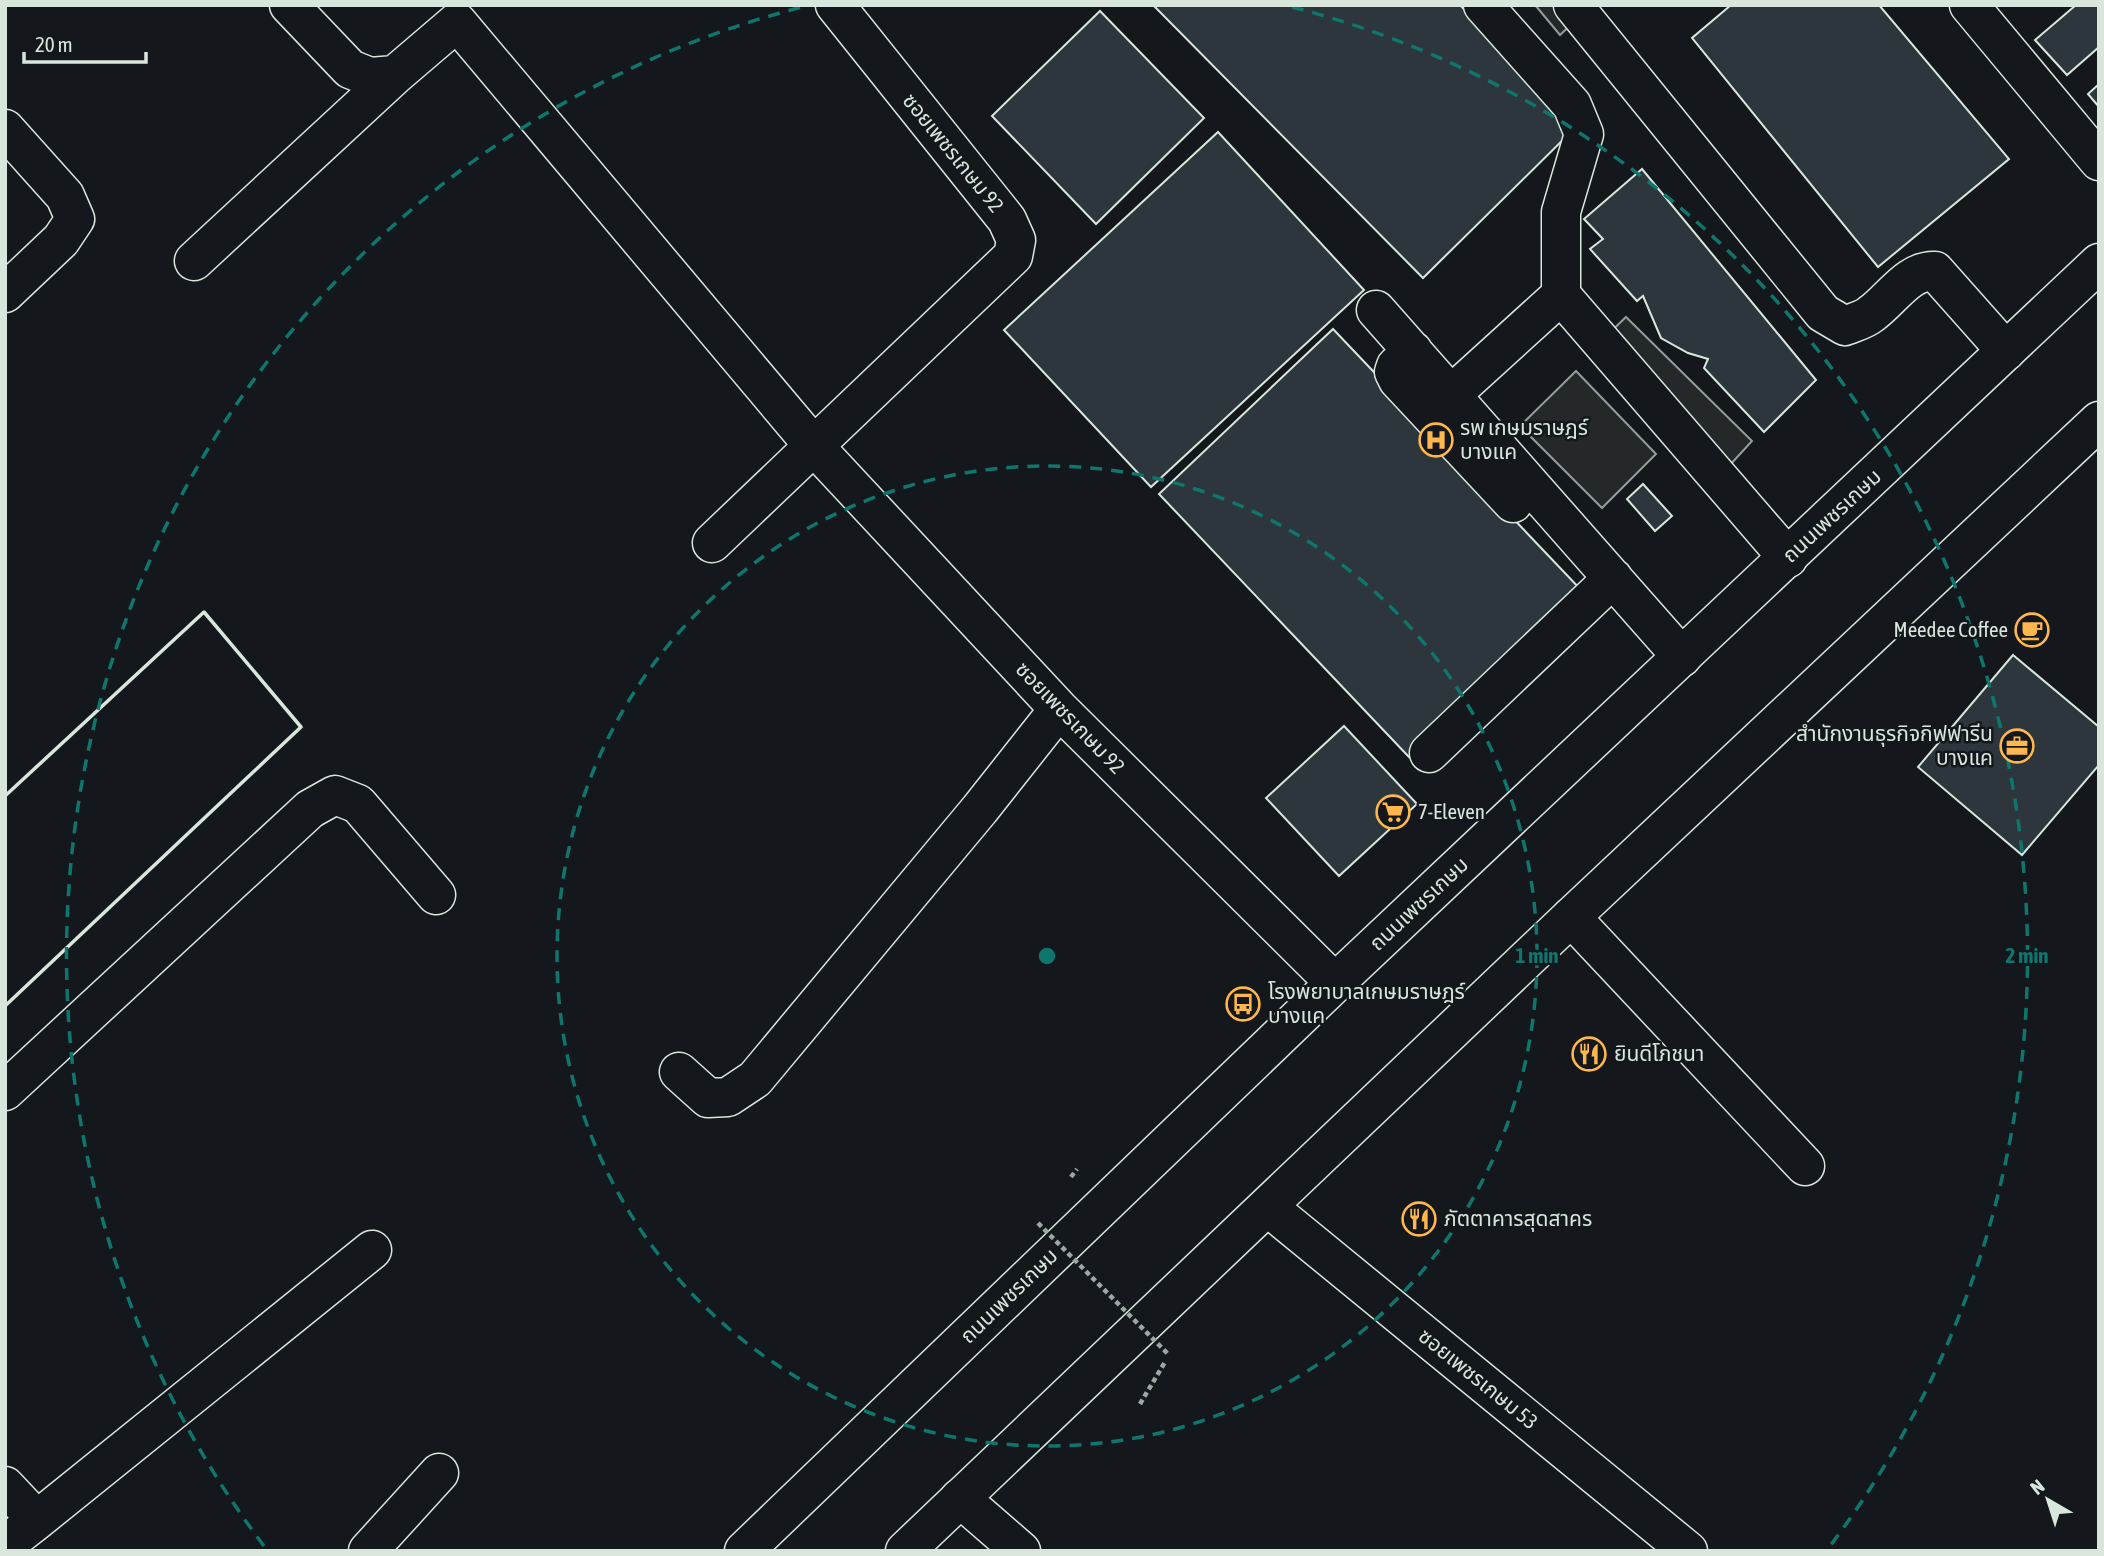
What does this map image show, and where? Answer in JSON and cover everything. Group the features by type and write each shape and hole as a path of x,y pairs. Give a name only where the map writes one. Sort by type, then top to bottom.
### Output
{"main road":[{"path":"289,5 350,69 370,77 395,75"},
{"name":"ซอยเพชรเกษม 92","path":"813,445 1013,256 1016,240 1007,220 835,5"},
{"path":"1483,5 1572,104 1584,134 1561,212 1561,295 1787,558"},
{"path":"1573,5 1823,313 1845,326 1870,316 1913,277 1924,271 1935,271 2006,351"},
{"path":"1969,5 2099,161"},
{"name":"ซอยเพชรเกษม 92","path":"194,261 466,11 813,445 1059,709 1335,983"},
{"path":"5,129 65,196 75,219 61,240 5,293"},
{"name":"ถนนเพชรเกษม","path":"744,1551 1335,983 2099,263"},
{"path":"1451,395 1561,295"},
{"path":"1376,310 1682,657"},
{"path":"1413,351 1396,366 1394,372 1398,380 1559,553 1564,556 1571,554 1584,544"},
{"path":"905,1551 1571,917 2099,421"},
{"path":"712,543 813,445"},
{"path":"1429,753 1613,578"},
{"path":"679,1072 708,1098 728,1097 755,1079 980,809 1059,709"},
{"path":"5,1091 310,809 335,795 358,804 436,895"},
{"path":"1571,917 1805,1166"},
{"name":"ซอยเพชรเกษม 53","path":"1268,1207 1688,1551"},
{"path":"5,1545 372,1251"},
{"path":"368,1551 439,1472"},
{"path":"5,1486 37,1520"},
{"path":"960,1498 1021,1551"}],"path":[{"path":"1038,1223 1169,1355 1140,1404"}],"shaded area":[{"path":"1535,5 1592,5 1560,35"},
{"path":"1626,317 1752,441 1729,466 1601,341"},
{"path":"1576,371 1656,454 1602,508 1520,426"}],"building":[{"path":"1153,5 1460,5 1577,126 1423,278"},
{"path":"1731,5 1879,5 2009,159 1878,267 1692,38"},
{"path":"2076,5 2099,5 2099,47 2067,75 2035,40"},
{"path":"1100,11 1204,118 1096,224 992,116"},
{"path":"2099,84 2099,107 2088,94"},
{"path":"1218,132 1364,290 1151,487 1004,330"},
{"path":"1642,169 1816,380 1764,432 1704,368 1708,359 1688,353 1661,338 1643,296 1637,301 1590,249 1603,239 1584,219"},
{"path":"1333,329 1583,592 1409,757 1159,494"},
{"path":"1643,484 1672,516 1655,531 1627,499"},
{"name":"สำนักงานธุรกิจกิฟฟารีน บางแค","path":"2013,655 2099,727 2099,765 2022,855 1918,767"},
{"path":"1344,726 1417,804 1339,876 1266,798"}],"wall":[{"path":"5,796 204,612 301,727 5,1006"}],"place":[{"name":"รพ เกษมราษฎร์ บางแค","path":"1436,440"},
{"name":"Meedee Coffee","path":"2032,630"},
{"name":"สำนักงานธุรกิจกิฟฟารีน บางแค","path":"2017,746"},
{"name":"7-Eleven","path":"1393,812"},
{"name":"โรงพยาบาลเกษมราษฎร์ บางแค","path":"1243,1004"},
{"name":"ยินดีโภชนา","path":"1589,1054"},
{"name":"ภัตตาคารสุดสาคร","path":"1419,1219"}]}
